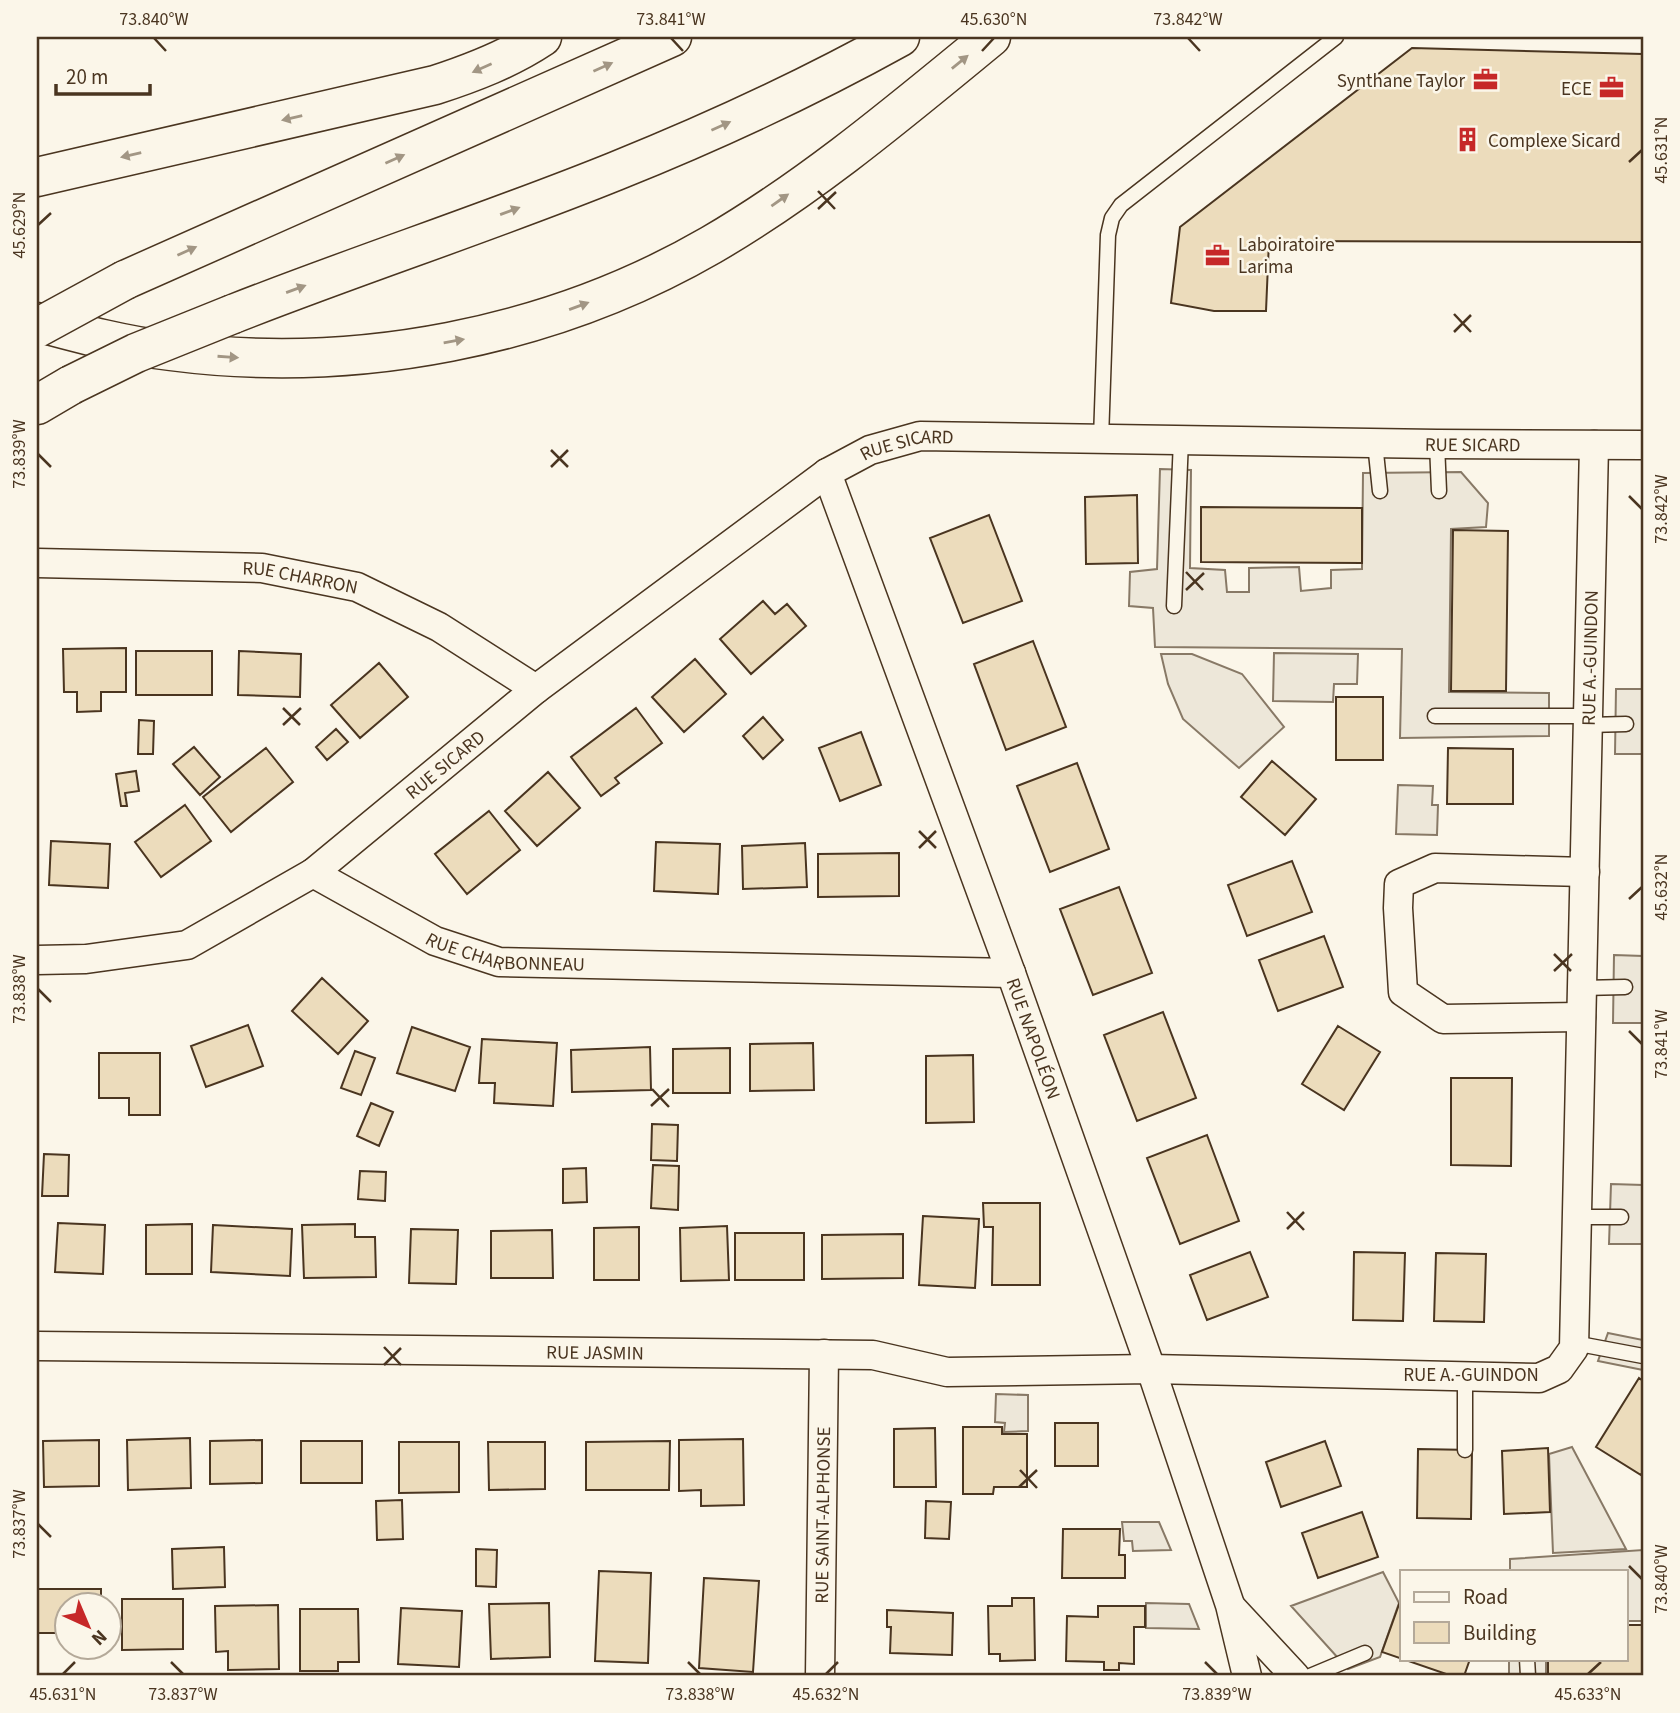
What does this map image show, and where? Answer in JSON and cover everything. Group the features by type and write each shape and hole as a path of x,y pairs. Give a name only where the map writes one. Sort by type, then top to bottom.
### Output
{"highway":[{"path":"37,177 435,85 472,73 542,37"},
{"path":"37,328 125,279 672,37"},
{"path":"37,405 136,353 674,148 785,97 900,37"},
{"path":"37,322 99,338 169,351 241,358 312,358 383,351 515,328 636,284 712,244 756,217 849,150 991,37"}],"street":[{"name":"RUE SICARD","path":"313,873 536,688 827,473 870,450 920,436 1643,445"},
{"name":"RUE A.-GUINDON","path":"1151,1369 1539,1378 1559,1369 1574,1348 1594,445"},
{"name":"RUE NAPOLÉON","path":"827,473 1011,973 1151,1369 1230,1605 1247,1676"},
{"name":"RUE CHARRON","path":"37,563 262,568 357,587 439,627 536,688"},
{"path":"1581,1017 1443,1019 1403,992 1398,908 1399,884 1435,868 1585,872"},
{"name":"RUE CHARBONNEAU","path":"313,873 435,941 499,962 1011,973"},
{"path":"37,960 86,959 187,945 313,873"},
{"name":"RUE JASMIN","path":"37,1346 873,1355 947,1372 1151,1369"},
{"name":"RUE SAINT-ALPHONSE","path":"820,1676 824,1354"},
{"name":"RUE NAPOLÉON","path":"1230,1605 1295,1676"}],"lane":[{"path":"1101,439 1108,235 1112,218 1121,205 1336,37"},
{"path":"1174,606 1181,440"},
{"path":"1375,443 1380,491"},
{"path":"1437,444 1439,491"},
{"path":"1435,716 1626,724"},
{"path":"1582,988 1625,987"},
{"path":"1577,1217 1621,1217"},
{"path":"1574,1343 1643,1356"},
{"path":"1465,1377 1465,1450"},
{"path":"1310,1676 1365,1653"}],"shaded area":[{"path":"1160,469 1191,470 1190,568 1225,570 1227,592 1249,592 1249,568 1299,567 1301,591 1331,588 1331,570 1362,569 1363,473 1461,472 1488,503 1486,527 1451,529 1449,692 1549,693 1549,736 1400,738 1402,649 1155,647 1153,608 1129,606 1130,572 1157,569"},
{"path":"1274,653 1358,654 1357,684 1334,684 1333,702 1273,701"},
{"path":"1161,654 1192,654 1242,674 1284,727 1239,768 1183,719 1168,684"},
{"path":"1616,689 1643,689 1643,754 1615,754"},
{"path":"1398,785 1433,786 1432,805 1438,805 1437,835 1396,834"},
{"path":"1614,955 1643,956 1643,1023 1613,1023"},
{"path":"1611,1184 1643,1185 1643,1244 1609,1244"},
{"path":"1608,1333 1643,1340 1643,1370 1598,1361"},
{"path":"996,1394 1028,1395 1028,1431 1004,1432 1005,1423 995,1422"},
{"path":"1572,1447 1626,1549 1553,1553 1549,1454"},
{"path":"1122,1522 1159,1522 1171,1550 1133,1551 1132,1541 1124,1541"},
{"path":"1643,1550 1643,1621 1628,1621 1628,1570 1510,1570 1510,1559"},
{"path":"1383,1572 1399,1603 1380,1657 1348,1669 1291,1606"},
{"path":"1146,1603 1189,1604 1199,1629 1146,1628"},
{"path":"1509,1660 1546,1660 1546,1676 1509,1676"}],"building":[{"name":"Complexe Sicard","path":"1412,48 1643,54 1643,242 1269,241 1266,311 1214,311 1171,303 1180,227"},
{"path":"1137,495 1138,563 1086,564 1085,497"},
{"path":"1201,507 1362,508 1362,563 1201,562"},
{"path":"989,515 1022,601 963,623 930,538"},
{"path":"1453,530 1508,531 1506,691 1451,691"},
{"path":"763,601 775,614 787,604 806,626 751,674 720,639"},
{"path":"1033,641 1066,727 1006,750 974,664"},
{"path":"126,648 126,692 101,692 101,711 77,712 77,692 64,692 63,649"},
{"path":"136,651 212,651 212,695 136,695"},
{"path":"239,651 301,654 300,697 238,695"},
{"path":"695,659 726,694 684,732 652,697"},
{"path":"379,663 408,697 360,738 331,705"},
{"path":"1336,697 1383,697 1383,760 1336,760"},
{"path":"636,708 662,743 615,778 619,783 601,796 571,757"},
{"path":"763,717 783,740 763,759 743,736"},
{"path":"139,720 154,721 153,754 138,754"},
{"path":"336,729 348,742 327,760 316,747"},
{"path":"861,732 881,785 840,801 819,748"},
{"path":"194,747 220,777 200,795 173,764"},
{"path":"266,748 293,782 231,832 203,797"},
{"path":"1448,748 1513,749 1513,804 1447,804"},
{"path":"1272,761 1316,799 1285,835 1241,797"},
{"path":"1077,763 1109,849 1050,872 1017,786"},
{"path":"136,771 139,791 125,793 127,806 121,806 116,774"},
{"path":"548,772 580,808 537,846 505,811"},
{"path":"185,805 211,841 161,877 135,842"},
{"path":"489,811 520,850 467,894 435,854"},
{"path":"51,841 110,844 108,888 49,885"},
{"path":"656,842 720,844 718,894 654,891"},
{"path":"805,843 807,887 743,889 742,846"},
{"path":"899,853 899,896 818,897 818,854"},
{"path":"1292,861 1312,912 1247,936 1228,885"},
{"path":"1119,887 1152,973 1093,995 1060,909"},
{"path":"1324,936 1343,987 1278,1011 1259,960"},
{"path":"322,978 368,1021 338,1054 292,1011"},
{"path":"1163,1012 1196,1098 1137,1121 1104,1035"},
{"path":"248,1025 263,1066 206,1087 191,1046"},
{"path":"1338,1026 1380,1052 1344,1110 1302,1084"},
{"path":"412,1027 470,1047 455,1091 397,1073"},
{"path":"482,1039 557,1043 553,1106 494,1103 495,1083 479,1083"},
{"path":"813,1043 814,1090 750,1091 750,1044"},
{"path":"650,1047 651,1090 572,1092 571,1050"},
{"path":"730,1048 730,1093 673,1093 673,1049"},
{"path":"355,1051 375,1058 361,1095 341,1088"},
{"path":"99,1053 160,1053 160,1115 129,1115 129,1098 99,1098"},
{"path":"973,1055 974,1122 926,1123 926,1056"},
{"path":"1451,1078 1512,1078 1511,1166 1451,1165"},
{"path":"371,1103 393,1112 379,1146 357,1136"},
{"path":"652,1124 678,1125 677,1161 651,1160"},
{"path":"1207,1135 1239,1221 1180,1244 1147,1158"},
{"path":"44,1154 69,1155 68,1196 42,1196"},
{"path":"653,1165 679,1166 678,1210 651,1208"},
{"path":"586,1168 587,1202 563,1203 563,1169"},
{"path":"360,1171 386,1172 385,1201 358,1199"},
{"path":"983,1203 1040,1203 1040,1285 992,1285 993,1227 984,1227"},
{"path":"923,1216 979,1219 975,1288 919,1285"},
{"path":"58,1223 105,1225 103,1274 55,1272"},
{"path":"192,1224 192,1274 146,1274 146,1225"},
{"path":"355,1224 355,1237 375,1237 376,1277 304,1278 302,1225"},
{"path":"213,1225 292,1229 290,1276 211,1272"},
{"path":"727,1226 729,1280 681,1281 680,1228"},
{"path":"639,1227 639,1280 594,1280 594,1228"},
{"path":"411,1229 458,1230 456,1284 409,1283"},
{"path":"552,1230 553,1278 491,1278 491,1231"},
{"path":"735,1233 804,1233 804,1280 735,1280"},
{"path":"903,1234 903,1278 822,1279 822,1235"},
{"path":"1250,1252 1268,1297 1207,1320 1190,1275"},
{"path":"1354,1252 1405,1253 1403,1321 1353,1320"},
{"path":"1436,1253 1486,1254 1484,1322 1434,1321"},
{"path":"1639,1378 1643,1381 1641,1475 1596,1447"},
{"path":"1055,1423 1098,1423 1098,1466 1055,1466"},
{"path":"963,1427 1002,1427 1002,1434 1027,1434 1027,1487 994,1487 993,1494 963,1494"},
{"path":"935,1428 936,1487 894,1487 894,1429"},
{"path":"190,1438 191,1488 128,1490 127,1440"},
{"path":"743,1439 744,1505 701,1506 701,1490 679,1491 679,1440"},
{"path":"99,1440 99,1486 44,1487 43,1441"},
{"path":"262,1440 262,1483 210,1484 210,1441"},
{"path":"301,1441 362,1441 362,1483 301,1483"},
{"path":"670,1441 669,1490 586,1490 586,1442"},
{"path":"1325,1441 1341,1486 1281,1507 1266,1462"},
{"path":"399,1442 459,1442 459,1492 399,1493"},
{"path":"488,1442 545,1442 545,1489 489,1490"},
{"path":"1548,1448 1550,1512 1504,1514 1502,1451"},
{"path":"1418,1449 1472,1450 1471,1519 1417,1518"},
{"path":"402,1500 403,1539 377,1540 376,1501"},
{"path":"926,1501 951,1502 949,1539 925,1538"},
{"path":"1362,1512 1378,1557 1318,1578 1302,1533"},
{"path":"1063,1529 1120,1529 1119,1555 1125,1555 1125,1578 1062,1578"},
{"path":"224,1547 225,1587 173,1589 172,1549"},
{"path":"476,1549 497,1550 496,1587 476,1586"},
{"path":"599,1571 651,1573 648,1663 595,1661"},
{"path":"704,1578 759,1581 753,1672 699,1668"},
{"path":"37,1589 101,1589 52,1590 52,1633 37,1633"},
{"path":"1012,1598 1034,1598 1035,1660 1000,1661 1000,1654 989,1654 988,1606 1012,1606"},
{"path":"122,1599 183,1599 183,1649 122,1650"},
{"path":"1400,1602 1400,1658 1382,1652"},
{"path":"549,1603 550,1657 491,1659 489,1604"},
{"path":"278,1605 279,1669 228,1670 228,1651 216,1652 215,1606"},
{"path":"1098,1606 1145,1606 1145,1627 1134,1627 1134,1664 1119,1663 1119,1670 1104,1670 1104,1662 1066,1661 1067,1616 1098,1617"},
{"path":"401,1608 462,1611 459,1667 398,1664"},
{"path":"300,1609 358,1609 359,1662 338,1662 338,1671 300,1671"},
{"path":"887,1610 953,1613 952,1655 890,1653 891,1627 887,1627"},
{"path":"1628,1625 1643,1625 1643,1676 1548,1676 1548,1660 1628,1660"},
{"path":"1405,1660 1470,1660 1464,1676 1452,1676"}],"place":[{"name":"Synthane Taylor","path":"1485,80"},
{"name":"ECE","path":"1612,88"},
{"name":"Complexe Sicard","path":"1468,140"},
{"name":"Laboiratoire Larima","path":"1218,255"}]}
